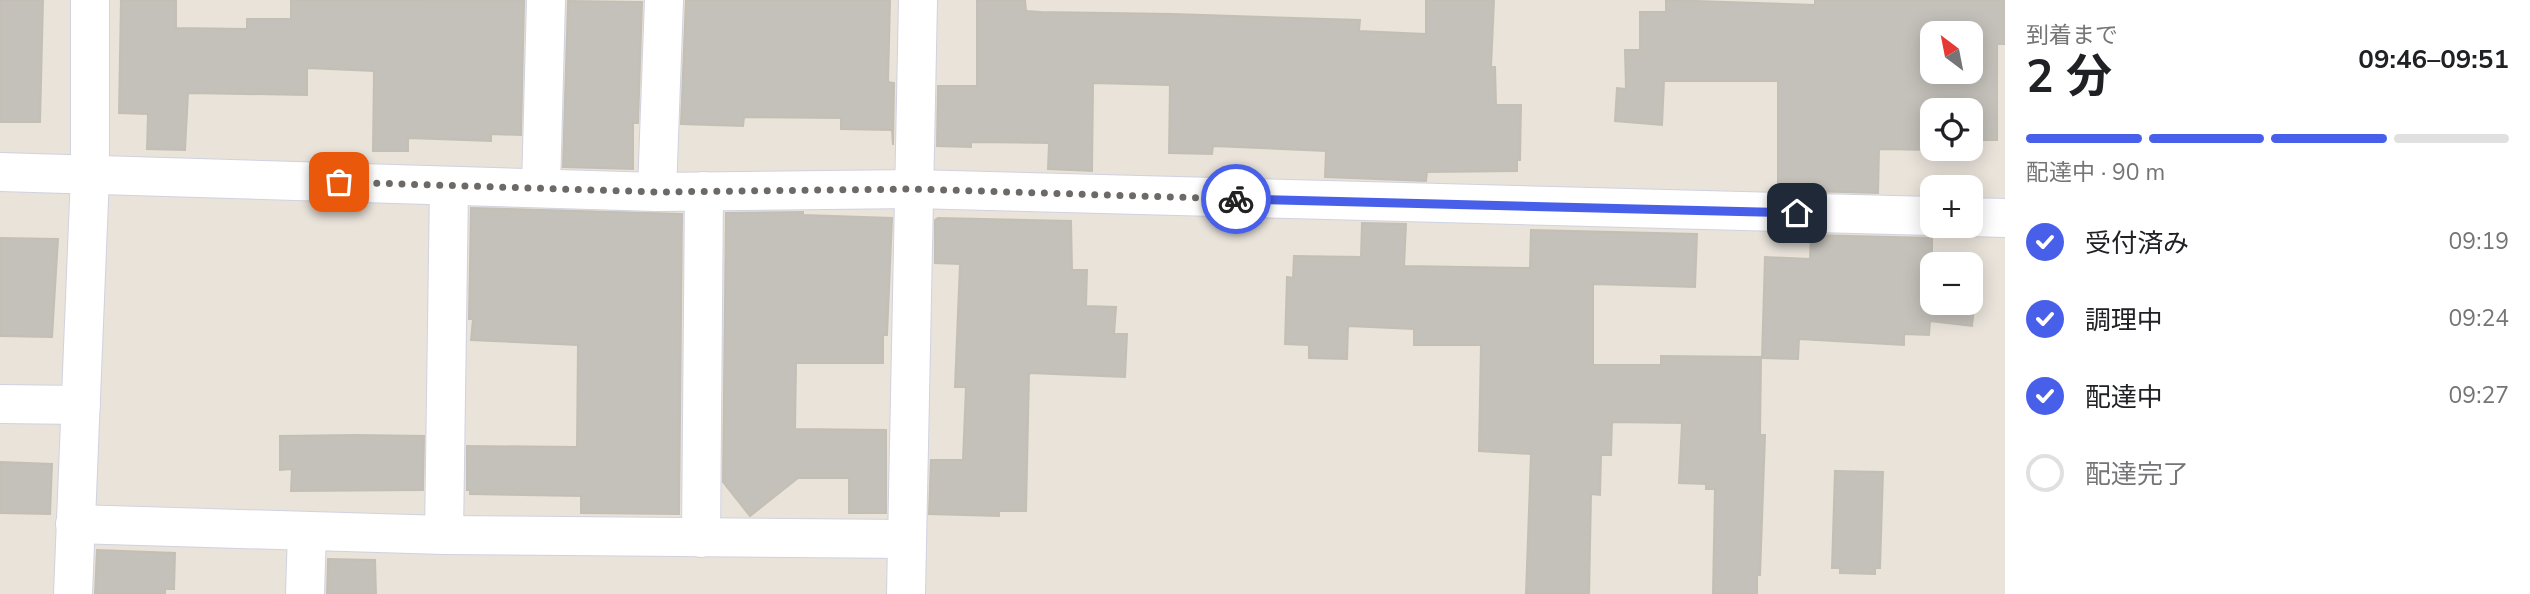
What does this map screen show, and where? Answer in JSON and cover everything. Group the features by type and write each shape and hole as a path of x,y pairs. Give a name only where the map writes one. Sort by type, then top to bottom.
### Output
{"street":[{"path":"73,594 90,175 90,0"},
{"path":"541,188 546,0"},
{"path":"657,192 664,0"},
{"path":"906,594 918,0"},
{"path":"0,172 657,192 913,189 1920,216"},
{"path":"444,535 449,186"},
{"path":"701,538 704,191"},
{"path":"1983,217 2005,218"},
{"path":"0,404 81,405"},
{"path":"75,524 444,535 906,539"},
{"path":"305,594 307,531"}],"building":[{"path":"0,0 43,0 40,122 0,122"},
{"path":"121,0 176,0 176,28 247,29 247,19 291,19 291,0 524,1 521,135 491,134 491,141 408,138 408,151 373,151 374,71 307,68 307,95 188,93 185,150 147,149 148,114 119,113"},
{"path":"686,0 890,0 888,82 894,83 893,145 892,130 841,129 841,118 744,117 743,126 681,124"},
{"path":"977,0 1025,0 1026,11 1041,12 1360,20 1359,31 1426,34 1426,0 1494,0 1491,67 1495,67 1496,105 1521,105 1520,160 1517,160 1517,171 1427,172 1426,181 1325,177 1326,151 1213,146 1212,154 1169,153 1170,85 1093,83 1092,171 1048,169 1049,143 971,142 971,147 937,146 938,86 977,86"},
{"path":"1666,0 1815,5 1815,0 2005,0 2005,44 1997,44 1997,140 1983,140 1983,98 1920,98 1920,150 1879,149 1878,193 1808,191 1808,184 1778,184 1778,81 1664,81 1662,125 1615,121 1617,88 1626,89 1625,50 1640,50 1640,12 1666,12"},
{"path":"568,1 642,2 638,123 633,123 633,169 563,167"},
{"path":"471,208 682,214 679,514 581,513 581,496 470,494 470,490 467,490 467,446 577,447 578,345 471,340"},
{"path":"803,212 803,215 892,218 887,335 883,335 883,363 796,363 795,429 886,430 886,513 849,513 849,478 798,478 750,516 723,482 726,213"},
{"path":"935,220 1071,221 1072,270 1087,270 1086,306 1116,307 1114,334 1127,334 1125,377 1029,373 1026,511 999,511 999,516 929,514 931,460 963,460 966,387 955,387 960,264 935,263"},
{"path":"1362,223 1406,224 1404,266 1530,268 1531,230 1697,234 1695,287 1593,284 1593,365 1661,365 1661,356 1761,357 1760,435 1765,435 1757,594 1713,594 1715,489 1706,489 1706,484 1679,483 1682,423 1612,422 1611,455 1601,455 1600,495 1591,494 1589,594 1526,594 1531,454 1479,451 1481,345 1414,345 1414,329 1348,326 1347,359 1309,358 1309,345 1285,344 1287,277 1293,278 1294,256 1361,257"},
{"path":"1811,235 1932,238 1932,252 1920,252 1920,315 1973,315 1972,326 1930,321 1929,335 1904,334 1904,345 1799,339 1798,359 1762,358 1765,257 1810,259"},
{"path":"0,238 58,239 52,337 0,336"},
{"path":"280,436 424,436 423,490 291,491 292,469 280,470"},
{"path":"0,462 52,464 50,514 0,513"},
{"path":"1835,471 1883,472 1880,568 1875,568 1875,574 1840,573 1840,568 1832,568"},
{"path":"97,550 175,553 174,589 165,589 165,594 95,594"},
{"path":"328,559 375,560 376,594 327,594"}],"way so far":[{"path":"339,182 657,192 913,189 1236,199"}],"route":[{"path":"1236,199 1797,213"}]}
